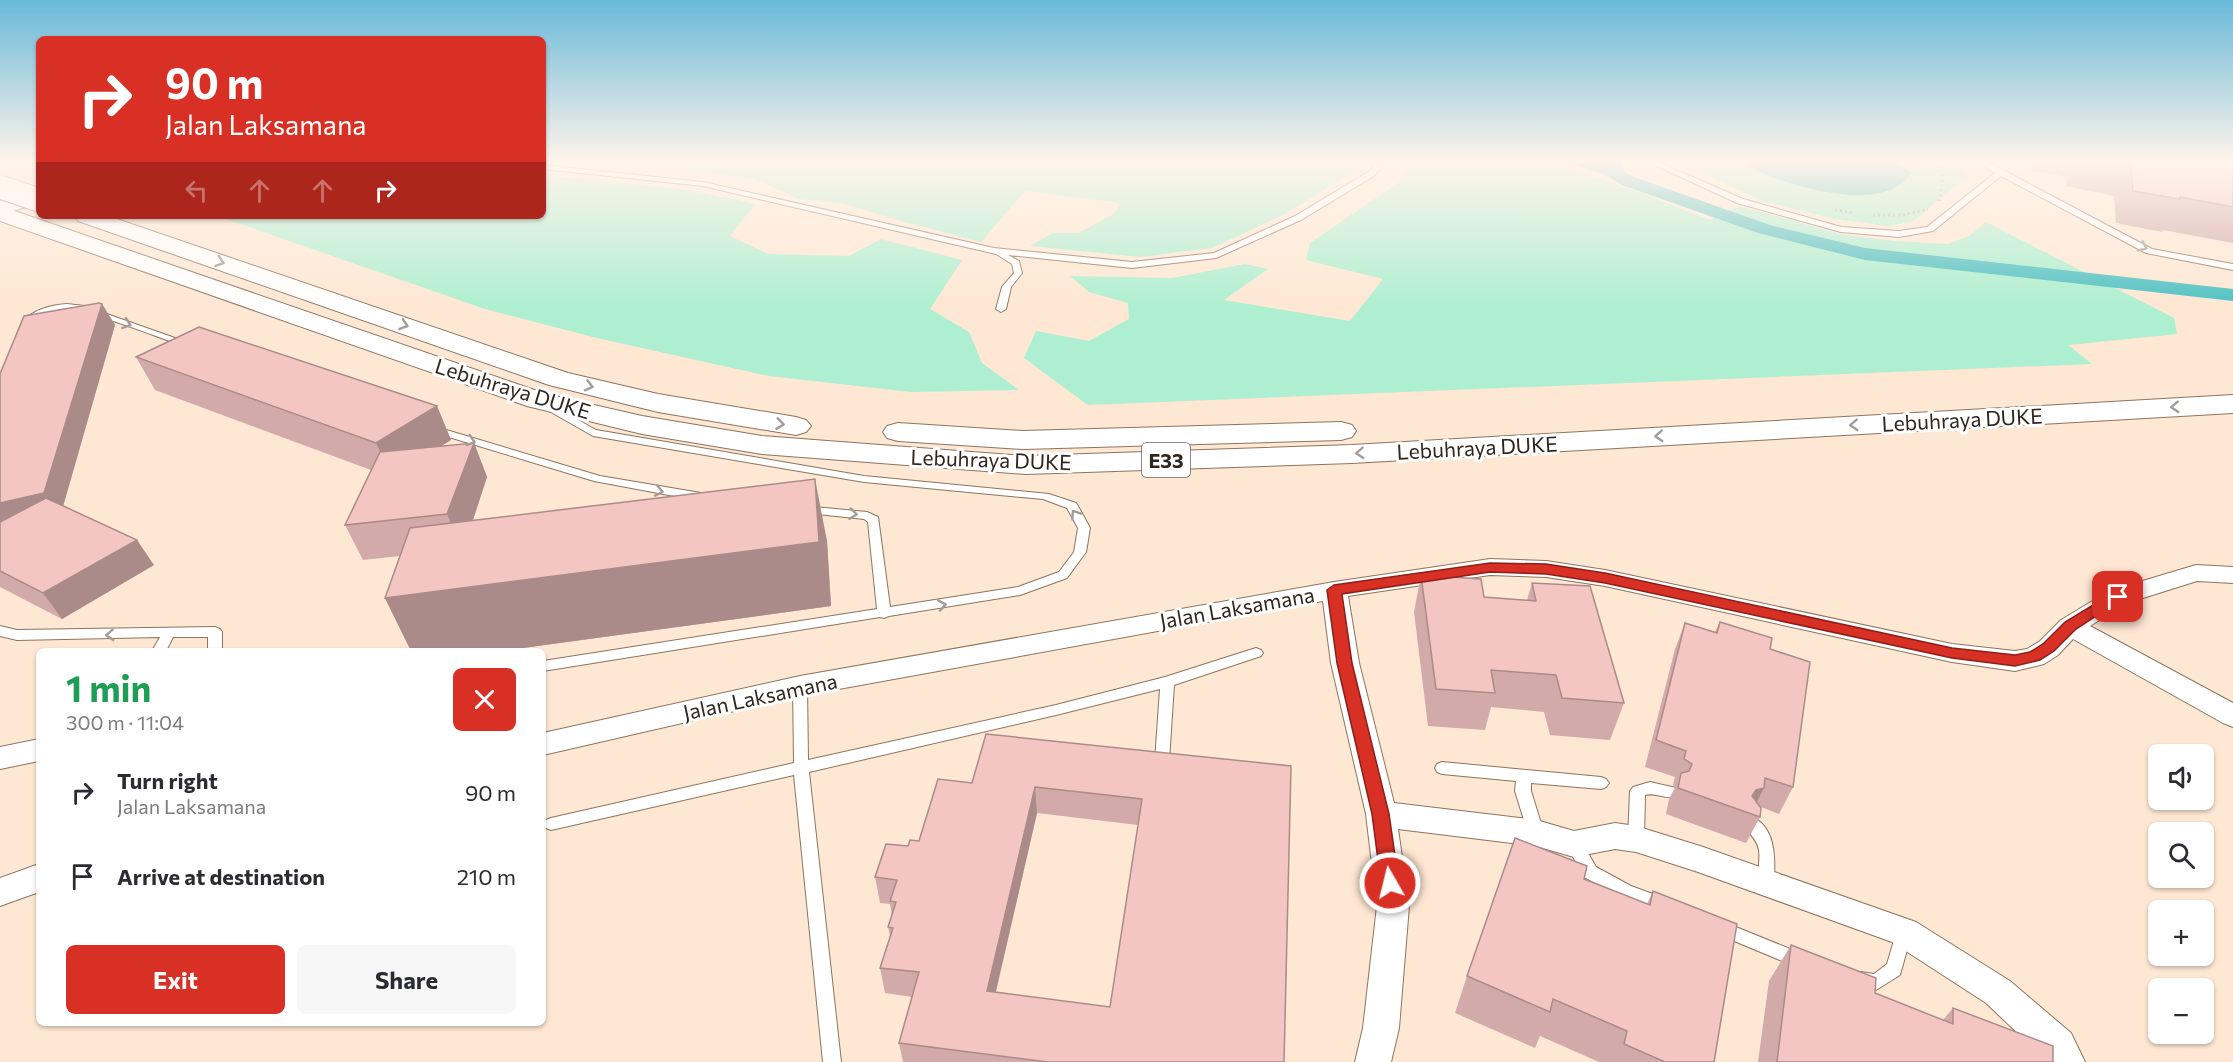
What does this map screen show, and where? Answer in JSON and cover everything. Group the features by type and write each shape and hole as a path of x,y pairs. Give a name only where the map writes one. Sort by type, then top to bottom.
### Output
{"main road":[{"name":"Lebuhraya DUKE","path":"0,213 537,400 642,425 762,445 1026,465 1352,454 2233,404"},
{"name":"Lebuhraya DUKE","path":"95,219 559,379 658,403 782,425 1023,440 1342,431 2233,382"}],"street":[{"name":"Jalan Laksamana","path":"546,743 800,686 1334,590 1490,567 1546,569 1605,578 1952,653 2015,661 2034,657 2049,648 2070,626 2118,597 2196,573 2233,574"},
{"path":"1334,590 1345,663 1381,814 1393,906 1381,1028 1373,1062"},
{"path":"2070,626 2233,716"},
{"path":"0,758 36,751"},
{"path":"1381,814 1536,833 1575,844 1615,836 1636,839 1703,860 1904,932 1998,993 2058,1045 2067,1062"},
{"path":"0,892 36,879"}],"lane":[{"path":"818,211 994,251 1132,265 1216,255 1310,211"},
{"path":"1774,211 1841,229 1899,234 1930,229 1953,211"},
{"path":"2073,211 2149,251 2233,267"},
{"path":"994,251 1016,263 1018,273 1007,287 1001,309"},
{"path":"23,333 32,318 45,311 70,306 203,350"},
{"path":"537,400 593,433 864,479 1045,496 1071,507 1084,528 1080,552 1063,575 1020,591 546,666"},
{"path":"426,426 598,479 708,497"},
{"path":"799,508 867,516 874,520 884,614"},
{"path":"0,631 17,636 215,632 215,648"},
{"path":"161,648 169,632"},
{"path":"551,824 1056,710 1167,682 1256,653"},
{"path":"1162,761 1167,682"},
{"path":"800,686 801,768 832,1062"},
{"path":"1442,768 1600,783"},
{"path":"1523,776 1523,791 1536,833"},
{"path":"1636,839 1638,791 1650,788 1671,792"},
{"path":"1749,822 1763,835 1767,846 1766,884"},
{"path":"1575,844 1590,872 1625,891 1676,910"},
{"path":"1708,923 1816,967"},
{"path":"1848,977 1876,982 1894,969 1904,932"}],"path":[{"path":"1834,211 1862,215"},
{"path":"1872,215 1903,215 1923,211"}],"green space":[{"path":"546,211 750,211 730,236 768,254 849,256 881,239 962,260 930,309 969,332 982,363 1019,390 911,392 769,376 597,338 485,309 226,219 546,219"},
{"path":"866,211 1008,211 981,242"},
{"path":"1116,211 1291,211 1212,248 1141,257 1030,246 1053,233 1078,233 1114,214"},
{"path":"1358,211 1686,211 1710,220 1730,211 1756,211 1844,235 1948,244 1969,236 1986,222 2174,318 2177,334 2068,345 2092,364 1088,405 1024,358 1036,331 1089,341 1129,319 1128,303 1089,292 1070,276 1172,278 1245,264 1268,269 1224,300 1350,321 1383,279 1306,260 1310,243"},
{"path":"1801,211 1926,211 1914,221 1888,226 1835,219"}],"building":[{"path":"102,304 44,493 0,503 0,374 24,316"},
{"path":"199,327 437,406 376,443 136,357"},
{"path":"474,443 447,514 345,525 380,452"},
{"path":"815,479 819,542 385,598 410,528"},
{"path":"46,498 137,540 43,593 0,571 0,522"},
{"path":"1421,575 1481,579 1484,597 1536,601 1532,583 1590,586 1624,703 1562,698 1556,675 1491,670 1495,693 1436,689"},
{"path":"1720,622 1772,638 1770,649 1810,662 1793,787 1765,778 1764,788 1756,790 1752,796 1761,808 1760,817 1678,788 1681,773 1689,771 1692,764 1684,759 1686,751 1656,740 1685,623 1717,633"},
{"path":"986,734 1291,766 1284,1062 1048,1062 899,1043 919,972 880,968 893,928 888,927 896,902 890,901 897,880 875,877 886,844 908,846 910,840 919,841 938,779 972,783","holes":["1035,787 1142,799 1110,1007 987,991"]},
{"path":"1515,838 1587,866 1584,879 1650,905 1653,891 1737,924 1714,1062 1665,1062 1624,1044 1627,1031 1553,999 1550,1012 1467,976"},
{"path":"1791,945 1876,978 1875,993 1953,1024 1953,1008 2053,1046 2053,1062 1777,1062"}],"waterway":[{"path":"1712,211 1764,229 1865,254 2233,295"}],"route":[{"path":"1390,883 1381,814 1345,663 1334,590 1490,567 1546,569 1605,578 1952,653 2015,661 2034,657 2049,648 2070,626 2118,597"}]}
